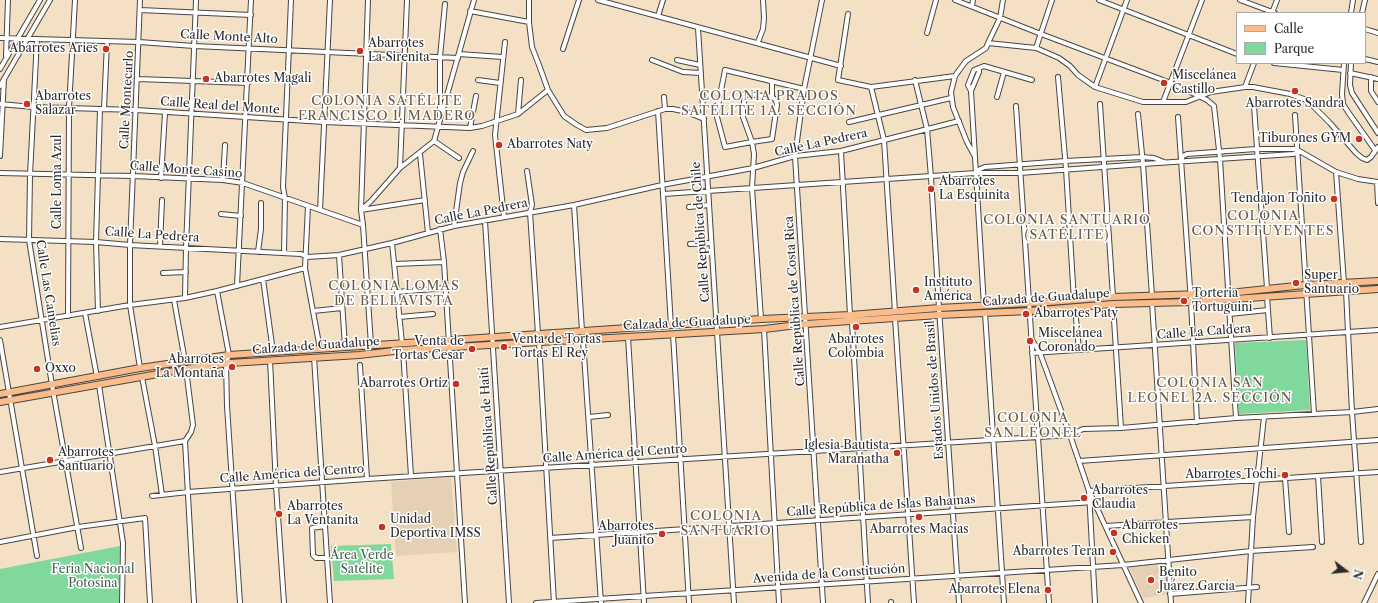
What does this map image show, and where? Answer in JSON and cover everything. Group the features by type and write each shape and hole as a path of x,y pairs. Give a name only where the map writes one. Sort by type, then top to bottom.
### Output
{"main road":[{"name":"Calzada de Guadalupe","path":"895,315 939,308 1029,304 1113,297 1191,302 1267,288 1378,281"},
{"name":"Calzada de Guadalupe","path":"0,402 226,363 314,357 360,360 403,350 764,329 850,318 895,315 939,315 1075,308 1190,294 1267,297 1378,289"},
{"name":"Calzada de Guadalupe","path":"0,394 140,368 229,355 761,319 806,317 850,318"}],"street":[{"path":"6,59 8,0"},
{"path":"0,69 40,0"},
{"path":"0,86 50,0"},
{"name":"Calle Loma Azul","path":"68,316 67,175 75,0"},
{"name":"Calle Montecarlo","path":"140,0 130,245 130,305 140,368"},
{"path":"185,298 196,0"},
{"path":"237,286 242,216 251,0"},
{"path":"284,253 285,198 282,187 291,0"},
{"path":"320,210 330,0"},
{"path":"368,0 360,210 365,249 371,345"},
{"path":"400,168 407,0"},
{"path":"360,210 400,168 434,142 440,126 474,0"},
{"path":"529,0 529,22 532,47 548,90 564,116 577,125 586,130 607,128 665,109 680,111 704,119"},
{"path":"563,49 579,0"},
{"path":"598,0 698,28 758,42 809,58 841,66"},
{"path":"658,16 663,0"},
{"path":"758,42 763,29 763,0"},
{"name":"Calle República de Costa Rica","path":"822,0 809,58 795,156 823,603"},
{"path":"927,33 936,0"},
{"path":"955,0 1171,83 1201,96 1214,106 1220,159 1236,418"},
{"path":"972,6 973,0"},
{"path":"974,156 966,142 953,107 951,92 955,76 966,61 986,48 1000,18 1004,0"},
{"path":"1036,48 1052,0"},
{"path":"1099,0 1236,54"},
{"path":"1095,87 1127,0"},
{"path":"1163,102 1202,0"},
{"path":"1240,0 1270,12"},
{"path":"1273,12 1277,0"},
{"path":"1351,12 1353,0"},
{"path":"1361,0 1364,6"},
{"path":"1362,12 1365,0"},
{"path":"440,126 440,57 445,4"},
{"path":"140,10 251,15"},
{"path":"470,11 529,22"},
{"path":"848,14 838,80 871,87 915,80 955,76"},
{"name":"Calle República de Chile","path":"698,28 734,603"},
{"path":"1366,29 1378,33"},
{"name":"Calle Monte Alto","path":"0,38 139,42 194,46 405,54 440,57 502,56"},
{"name":"Calle Las Camelias","path":"37,39 30,175 29,240 52,385 81,548"},
{"path":"98,311 96,242 98,175 107,42"},
{"path":"504,217 495,135 502,56 505,42"},
{"path":"988,44 1036,48 1059,58 1070,66 1078,75 1095,87 1143,102 1186,102 1211,92 1245,87 1253,87 1290,94 1304,99 1330,122 1356,153 1367,160 1371,158 1377,149 1343,104 1342,70 1344,64"},
{"path":"1366,59 1378,62"},
{"path":"652,60 683,72 701,73"},
{"path":"677,60 700,65"},
{"path":"1245,87 1254,64"},
{"path":"1284,64 1342,70"},
{"path":"1351,64 1350,85 1352,92 1378,132"},
{"path":"984,306 971,91 979,72 979,68 984,66 1032,80"},
{"path":"761,319 752,188 754,154 752,142 743,117 745,94 772,96 776,100 777,105 772,139 752,142 725,148 717,117 718,106 726,70 804,89"},
{"path":"997,97 1004,72"},
{"path":"1350,73 1378,79"},
{"path":"1058,77 1066,169 1074,301"},
{"path":"1372,77 1371,91 1378,102"},
{"path":"0,156 4,78"},
{"path":"138,78 248,83"},
{"path":"478,80 500,82"},
{"path":"518,114 521,80"},
{"name":"Estados Unidos de Brasil","path":"915,80 927,129 932,177 939,315 959,603"},
{"path":"772,81 772,96"},
{"path":"871,87 884,140 914,603"},
{"name":"Calle Real del Monte","path":"2,104 33,107 136,110 324,122 470,128 482,126 518,114 548,90"},
{"path":"470,128 476,96"},
{"path":"664,97 665,109"},
{"path":"849,122 951,98"},
{"path":"1100,104 1113,297"},
{"path":"1016,106 1048,603"},
{"path":"1254,106 1267,288"},
{"path":"658,111 671,326"},
{"path":"161,178 165,113"},
{"path":"1138,114 1143,164 1171,603"},
{"path":"1295,115 1314,414"},
{"path":"1178,117 1191,302 1197,422"},
{"name":"Calle La Pedrera","path":"0,239 96,242 284,253 301,254 307,257 339,255 392,244 454,226 574,205 662,184 753,168 795,156 841,151 959,121"},
{"path":"434,142 459,158"},
{"path":"224,180 225,145"},
{"path":"1180,161 1183,156 1187,154 1256,149 1297,151 1336,172 1358,179 1377,182 1378,203"},
{"path":"454,226 460,183 463,172 473,151"},
{"path":"841,151 868,603"},
{"path":"663,194 976,173 1020,173 1164,162 1257,157 1297,151"},
{"path":"420,154 428,233"},
{"path":"976,173 985,167 1065,161 1142,157 1154,158 1164,162"},
{"path":"528,171 532,205 530,212 538,334"},
{"path":"1336,172 1344,283"},
{"name":"Calle Monte Casino","path":"0,173 224,180 243,183 363,225"},
{"path":"160,246 162,200"},
{"path":"360,210 425,200"},
{"path":"258,252 262,229 261,203"},
{"path":"574,205 582,331"},
{"path":"688,207 709,205"},
{"path":"308,206 306,268 320,349"},
{"path":"221,214 242,216"},
{"name":"Calle República de Haití","path":"485,221 509,603"},
{"path":"440,229 444,262 465,603"},
{"path":"690,244 711,243"},
{"path":"392,244 402,343"},
{"path":"339,255 345,347"},
{"path":"395,264 444,262"},
{"path":"0,327 130,305 185,298 306,268"},
{"path":"163,272 186,272"},
{"path":"263,279 273,352"},
{"path":"397,292 445,288"},
{"path":"218,291 229,355 226,363 232,489 240,603"},
{"path":"1346,291 1352,412 1361,542"},
{"path":"1267,297 1270,338"},
{"path":"174,300 185,361"},
{"path":"1113,304 1121,428"},
{"path":"313,311 342,308"},
{"path":"1075,308 1079,350"},
{"path":"1229,314 1268,310"},
{"path":"85,313 97,376"},
{"path":"985,313 1004,603"},
{"path":"399,317 433,314"},
{"path":"764,329 779,603"},
{"name":"Calle La Caldera","path":"1032,353 1378,330"},
{"path":"673,334 689,603"},
{"path":"628,337 644,603"},
{"path":"1031,338 1040,353 1070,435 1092,502 1106,526 1140,603"},
{"path":"0,340 37,556"},
{"path":"583,340 600,601"},
{"path":"539,342 554,602"},
{"path":"403,350 411,476"},
{"path":"314,357 330,603"},
{"path":"270,360 276,486 284,603"},
{"path":"360,360 367,479"},
{"path":"186,369 193,425 191,432 185,441 194,603"},
{"path":"142,377 155,446 162,495"},
{"path":"99,385 121,521 123,543 122,603"},
{"name":"Calle América del Centro","path":"152,496 188,492 456,473 1070,435 1083,429 1121,428 1236,418 1352,412 1378,409"},
{"path":"589,417 608,415"},
{"path":"1248,603 1253,517 1264,417"},
{"path":"1079,461 1378,440"},
{"path":"0,472 185,441"},
{"path":"1088,491 1378,472"},
{"path":"1318,476 1322,542"},
{"path":"1285,478 1289,532"},
{"path":"1092,502 1095,603"},
{"name":"Calle República de Islas Bahamas","path":"550,538 1092,502"},
{"path":"1106,526 1253,517"},
{"path":"0,542 78,527 145,518 150,603"},
{"path":"325,526 312,528 313,555 316,558 327,558"},
{"name":"Avenida de la Constitución","path":"536,603 600,601 644,596 1123,565 1251,551 1312,547"},
{"path":"1364,603 1378,574"},
{"path":"1170,594 1257,587"}],"shaded area":[{"path":"451,477 457,552 396,556 391,482"},
{"name":"Benito Juárez García","path":"1167,562 1168,594 1143,598 1128,565"}],"green space":[{"path":"1306,340 1310,410 1239,414 1235,344"},
{"name":"Área Verde Satélite","path":"391,544 394,579 334,581 331,546"},
{"name":"Feria Nacional Potosina","path":"120,546 119,603 0,603 0,569"}],"place":[{"name":"Abarrotes Aries","path":"106,49"},
{"name":"Abarrotes La Sirenita","path":"360,51"},
{"name":"Abarrotes Magali","path":"206,79"},
{"name":"Miscelánea Castillo","path":"1164,83"},
{"name":"Abarrotes Sandra","path":"1295,91"},
{"name":"Abarrotes Salazar","path":"27,104"},
{"name":"Tiburones GYM","path":"1359,139"},
{"name":"Abarrotes Naty","path":"499,145"},
{"name":"Abarrotes La Esquinita","path":"931,189"},
{"name":"Tendajon Toñito","path":"1334,199"},
{"name":"Super Santuario","path":"1296,283"},
{"name":"Instituto América","path":"916,290"},
{"name":"Torteria Tortuguini","path":"1184,301"},
{"name":"Abarrotes Paty","path":"1026,314"},
{"name":"Abarrotes Colombia","path":"856,327"},
{"name":"Miscelánea Coronado","path":"1030,341"},
{"name":"Venta de Tortas Tortas El Rey","path":"504,347"},
{"name":"Venta de Tortas Cesar","path":"472,349"},
{"name":"Abarrotes La Montaña","path":"232,367"},
{"name":"Oxxo","path":"37,369"},
{"name":"Abarrotes Ortiz","path":"456,384"},
{"name":"Iglesia Bautista Maranatha","path":"897,453"},
{"name":"Abarrotes Santuario","path":"50,460"},
{"name":"Abarrotes Tochi","path":"1285,475"},
{"name":"Abarrotes Claudia","path":"1084,498"},
{"name":"Abarrotes La Ventanita","path":"279,514"},
{"name":"Abarrotes Macias","path":"919,517"},
{"name":"Unidad Deportiva IMSS","path":"382,527"},
{"name":"Abarrotes Chicken","path":"1114,533"},
{"name":"Abarrotes Juanito","path":"662,534"},
{"name":"Abarrotes Teran","path":"1113,552"},
{"name":"Benito Juárez García","path":"1151,580"},
{"name":"Abarrotes Elena","path":"1048,590"}],"district":[{"name":"COLONIA PRADOS SATÉLITE 1A. SECCIÓN","path":"769,104"},
{"name":"COLONIA SATÉLITE FRANCISCO I. MADERO","path":"387,108"},
{"name":"COLONIA CONSTITUYENTES","path":"1263,224"},
{"name":"COLONIA SANTUARIO (SATÉLITE)","path":"1067,228"},
{"name":"COLONIA LOMAS DE BELLAVISTA","path":"394,294"},
{"name":"COLONIA SAN LEONEL 2A. SECCIÓN","path":"1210,390"},
{"name":"COLONIA SAN LEONEL","path":"1033,426"},
{"name":"COLONIA SANTUARIO","path":"726,524"}]}
